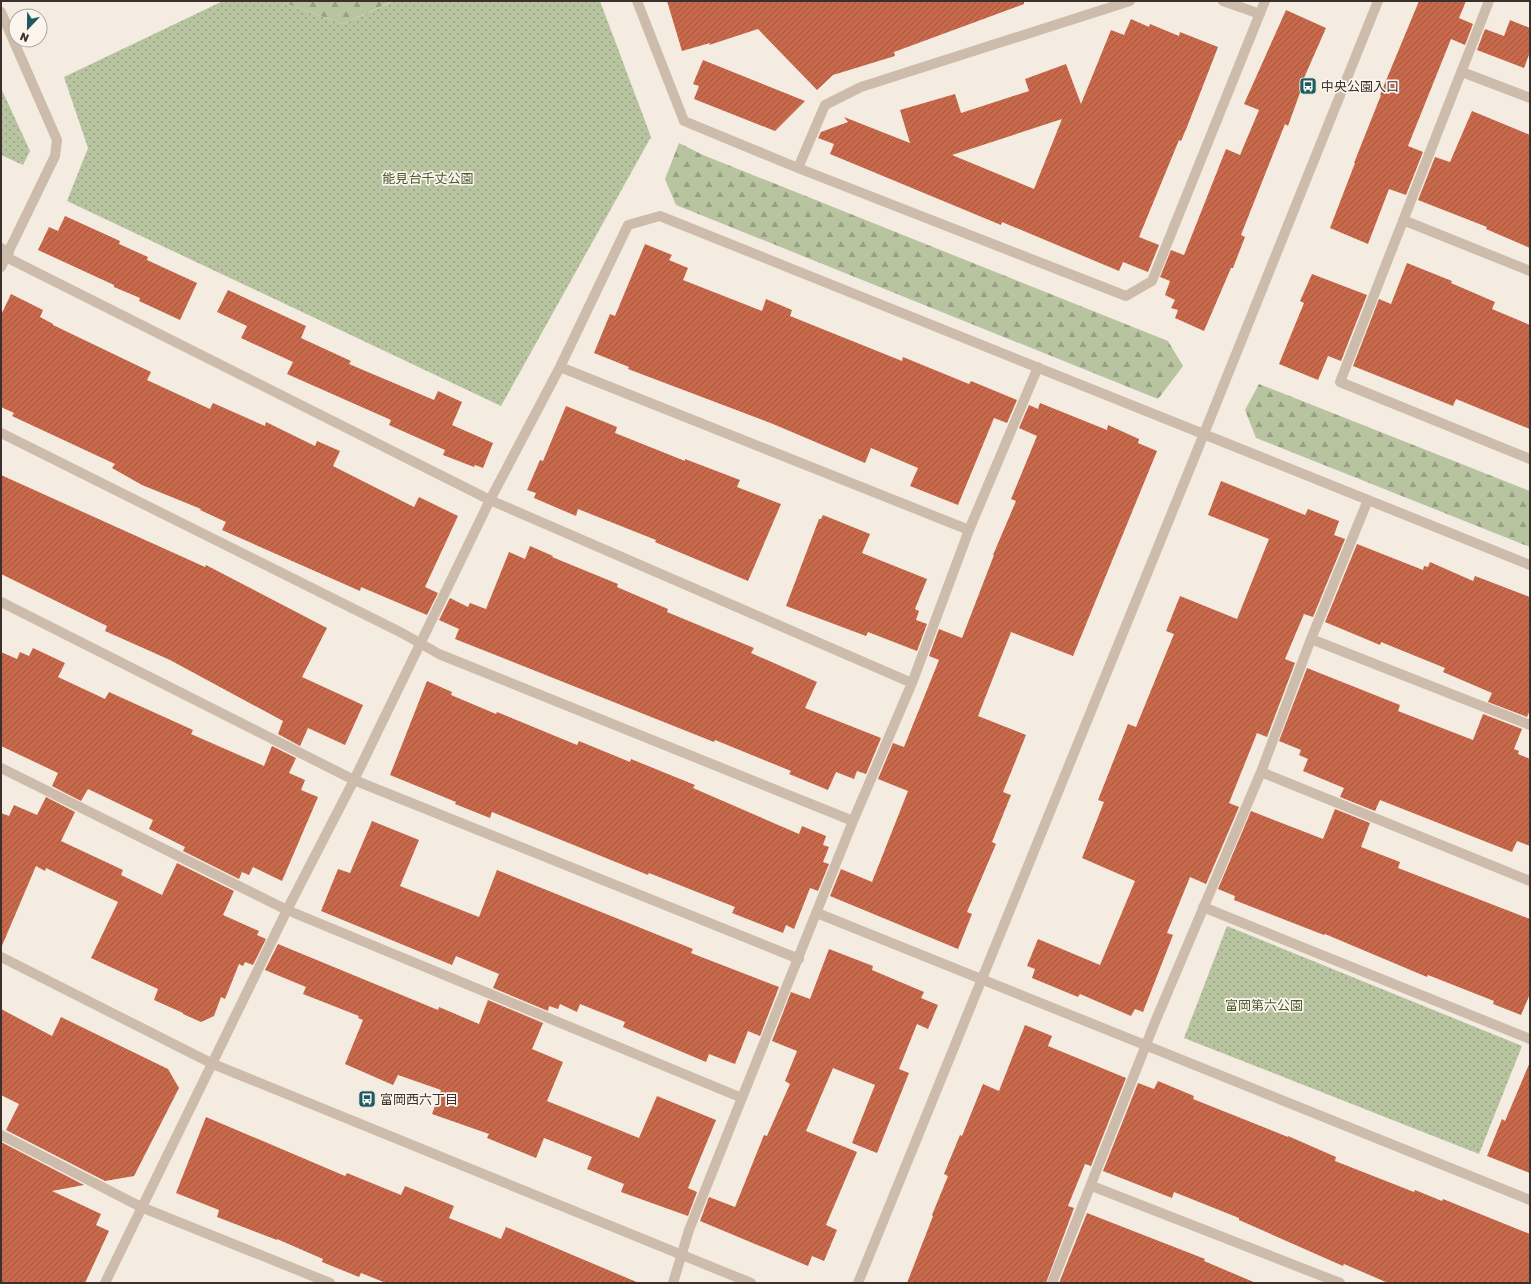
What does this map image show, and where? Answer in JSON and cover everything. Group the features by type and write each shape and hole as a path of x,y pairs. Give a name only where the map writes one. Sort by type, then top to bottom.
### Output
{"street":[{"path":"637,1 684,120 798,168 1126,296 1152,281 1265,1"},
{"path":"798,168 825,105 861,87 1130,1"},
{"path":"1223,1 1260,14"},
{"path":"858,1283 1204,434 1378,1"},
{"path":"1489,1 1340,382 1530,460"},
{"path":"1,12 57,140 55,156 5,252 1,267"},
{"path":"1462,72 1530,98"},
{"path":"105,1283 287,910 354,780 490,500 560,367 628,225 660,216 1530,565"},
{"path":"1403,220 1530,271"},
{"path":"5,252 490,500 912,683"},
{"path":"560,367 969,530"},
{"path":"673,1283 681,1254 742,1098 799,959 853,821 912,683 969,530 1038,367"},
{"path":"1,433 420,643 439,654 853,821"},
{"path":"1052,1283 1092,1186 1146,1045 1261,772 1311,639 1368,500"},
{"path":"1,602 354,780 799,959"},
{"path":"1311,639 1530,725"},
{"path":"1,768 287,910 742,1098"},
{"path":"1261,772 1530,881"},
{"path":"1203,908 1530,1039"},
{"path":"817,913 1530,1200"},
{"path":"1,957 213,1064 751,1283"},
{"path":"1,1135 141,1207 330,1283"},
{"path":"1092,1186 1340,1283"}],"green space":[{"name":"能見台千丈公園","path":"223,1 279,1 343,24 394,1 600,1 651,137 501,406 67,201 88,148 64,77"},
{"path":"279,1 393,1 343,24"},
{"path":"1,88 30,151 23,165 1,155"},
{"path":"679,143 703,155 1168,341 1183,366 1158,399 676,205 665,179"},
{"path":"1259,384 1530,491 1530,547 1256,438 1245,410"},
{"name":"富岡第六公園","path":"1227,926 1522,1046 1479,1154 1184,1038"}],"building":[{"path":"667,1 1024,1 1024,4 894,52 895,56 833,75 817,90 758,29 709,45 710,43 682,51"},
{"path":"1419,1 1466,1 1459,18 1473,24 1465,45 1451,39 1408,146 1423,152 1406,195 1389,189 1368,244 1330,228 1380,95"},
{"path":"1286,10 1326,28 1300,87 1302,87 1288,126 1285,124 1241,235 1245,237 1233,268 1231,268 1204,331 1175,318 1178,310 1171,308 1175,300 1165,295 1170,281 1160,277 1171,250 1184,255 1226,149 1240,155 1259,110 1244,104"},
{"path":"1131,19 1149,27 1150,24 1179,36 1180,32 1218,47 1187,127 1181,141 1179,140 1139,237 1159,245 1148,272 1123,262 1119,271 1002,222 1001,225 830,154 834,144 818,138 821,132 848,122 844,117 910,143 900,110 955,94 961,113 1029,91 1025,79 1066,64 1081,104 1111,30 1124,35","holes":["1062,119 1034,189 952,155"]},
{"path":"1510,20 1530,28 1530,52 1524,68 1477,50 1485,29 1504,36"},
{"path":"703,60 805,101 775,131 694,99 699,86 693,84"},
{"path":"1472,111 1530,135 1530,248 1486,229 1487,227 1418,200 1435,157 1450,162"},
{"path":"65,216 120,241 119,244 148,257 147,260 197,283 180,320 139,301 140,298 114,287 114,285 38,250 49,227 58,231"},
{"path":"645,244 672,255 669,260 688,268 683,280 762,311 766,299 792,310 790,316 902,361 903,357 969,384 971,381 1017,400 1007,423 994,418 958,505 910,486 918,468 871,448 865,463 773,424 628,369 629,367 594,353 610,314 615,316"},
{"path":"1407,263 1452,281 1451,283 1495,302 1492,309 1530,325 1530,429 1456,399 1453,406 1353,366 1379,299 1391,304"},
{"path":"1312,274 1367,295 1341,361 1328,356 1318,380 1279,364 1304,303 1300,301"},
{"path":"228,290 306,326 301,338 351,361 349,364 434,400 438,391 462,402 452,425 493,443 483,468 475,465 474,467 443,455 445,450 389,425 391,420 287,374 293,362 241,338 247,326 217,312"},
{"path":"11,294 43,310 40,317 53,325 151,372 147,380 210,409 213,403 265,426 266,422 315,446 317,441 340,451 333,466 414,507 419,497 458,516 425,587 438,593 427,615 361,587 360,591 222,530 226,522 200,510 201,509 142,485 112,468 115,464 12,416 14,413 1,407 1,315"},
{"path":"1040,403 1107,430 1108,425 1139,439 1138,443 1157,451 1073,656 1011,632 978,716 1026,735 1003,792 1011,795 992,842 996,844 967,912 972,914 958,949 830,896 841,869 872,882 908,791 878,779 893,743 904,747 939,660 929,656 939,629 962,638 993,555 1016,501 1011,499 1037,436 1019,428 1029,405 1038,409"},
{"path":"566,406 617,427 615,433 685,461 685,459 740,480 737,487 781,504 748,581 655,542 656,540 578,509 576,516 534,498 536,493 527,490 540,460 543,461"},
{"path":"1,475 205,567 206,565 327,628 302,677 363,705 345,745 308,728 300,746 278,734 283,721 170,660 105,631 107,626 1,574"},
{"path":"1221,481 1305,515 1308,509 1339,521 1334,535 1345,539 1313,617 1304,614 1285,659 1295,663 1267,737 1257,733 1229,803 1239,807 1206,884 1190,877 1167,933 1173,935 1143,1012 1135,1009 1131,1016 1080,994 1078,997 1032,978 1035,969 1027,966 1038,939 1100,965 1135,881 1082,858 1104,802 1098,800 1128,724 1136,727 1174,634 1166,631 1180,596 1237,619 1269,539 1208,515"},
{"path":"823,515 870,534 862,553 927,579 915,609 919,611 916,620 927,624 917,651 868,632 866,636 786,606 819,519 821,519"},
{"path":"1357,544 1423,570 1424,566 1428,567 1430,562 1473,581 1475,576 1530,597 1530,710 1527,717 1488,702 1492,693 1443,672 1445,668 1381,642 1380,645 1325,622"},
{"path":"530,546 553,556 552,557 618,584 617,587 668,609 667,612 754,648 751,653 817,682 805,708 881,738 866,774 857,771 854,779 836,772 828,790 789,774 791,771 715,740 714,742 455,639 459,629 439,620 450,598 468,607 470,603 486,609 509,552 525,559"},
{"path":"33,648 65,663 58,677 105,699 109,692 193,730 191,734 264,766 272,746 296,758 289,773 305,780 301,790 318,797 282,881 253,867 249,875 242,872 239,879 183,851 185,847 149,829 153,820 88,789 81,801 52,786 58,773 1,746 1,652 17,659 20,652 29,656"},
{"path":"1307,668 1400,705 1398,711 1473,740 1483,714 1522,729 1514,749 1519,751 1518,754 1530,759 1530,846 1517,841 1512,852 1380,800 1375,811 1340,797 1344,788 1303,771 1308,759 1299,755 1301,750 1279,741"},
{"path":"427,681 452,692 451,695 496,714 497,712 577,745 579,741 630,762 631,759 695,785 693,788 799,834 802,826 826,836 823,845 829,847 823,862 829,864 818,891 810,888 794,929 786,925 783,933 732,913 735,907 649,873 648,875 492,812 490,818 455,804 456,802 390,775"},
{"path":"46,797 75,812 61,841 123,870 121,875 162,895 177,863 234,891 223,915 259,931 257,935 266,939 253,965 245,962 243,966 239,964 225,999 221,997 214,1016 201,1022 183,1014 154,1000 158,989 91,958 118,902 46,868 45,871 36,866 1,948 1,813 9,816 14,805 37,815"},
{"path":"1335,809 1370,823 1361,847 1400,862 1398,868 1530,919 1530,994 1521,1015 1493,1004 1494,1001 1428,975 1427,977 1325,934 1324,935 1234,900 1235,896 1218,889 1251,811 1323,839"},
{"path":"372,821 419,840 400,886 479,917 497,870 693,949 691,953 779,987 760,1036 748,1031 735,1064 709,1054 706,1062 623,1027 625,1022 580,1004 577,1012 560,1004 558,1009 549,1006 548,1011 493,988 499,974 456,956 452,965 321,911 338,869 350,873"},
{"path":"278,944 438,1010 439,1007 479,1024 488,1000 543,1023 532,1049 563,1062 547,1101 639,1138 657,1096 716,1120 688,1188 697,1192 688,1216 621,1192 624,1184 587,1169 592,1157 544,1138 536,1158 487,1138 489,1134 432,1114 441,1090 398,1075 393,1085 345,1064 363,1020 358,1018 359,1016 303,994 306,987 265,970"},
{"path":"829,949 873,966 872,970 924,992 921,998 938,1005 928,1029 917,1024 899,1069 909,1073 877,1153 852,1143 875,1085 833,1068 806,1131 857,1152 826,1225 837,1230 824,1261 812,1256 808,1266 700,1221 709,1197 735,1207 764,1135 767,1136 790,1084 785,1081 797,1051 772,1041 791,992 810,999"},
{"path":"1,1009 52,1036 61,1017 168,1069 179,1088 134,1176 105,1181 6,1130 19,1104 1,1095"},
{"path":"1025,1025 1052,1036 1048,1046 1126,1078 1091,1166 1085,1164 1068,1206 1074,1208 1046,1283 907,1283 948,1176 944,1174 960,1135 962,1136 983,1084 999,1091"},
{"path":"1530,1062 1530,1173 1487,1156 1502,1119 1505,1121"},
{"path":"1158,1081 1194,1096 1193,1099 1288,1136 1336,1157 1335,1161 1414,1192 1415,1190 1442,1201 1443,1199 1530,1234 1530,1283 1388,1283 1344,1264 1343,1266 1239,1220 1239,1218 1174,1192 1172,1198 1103,1171 1138,1083 1154,1089"},
{"path":"206,1117 345,1176 347,1173 401,1195 405,1186 454,1206 449,1218 501,1239 506,1227 639,1283 386,1283 361,1273 359,1277 322,1262 323,1259 277,1239 217,1217 219,1210 176,1193"},
{"path":"1,1142 84,1185 52,1191 101,1214 96,1225 109,1231 85,1283 1,1283"},
{"path":"1087,1213 1205,1259 1204,1261 1256,1283 1059,1283"}],"place":[{"name":"中央公園入口","path":"1308,86"},
{"name":"富岡西六丁目","path":"367,1099"}]}
